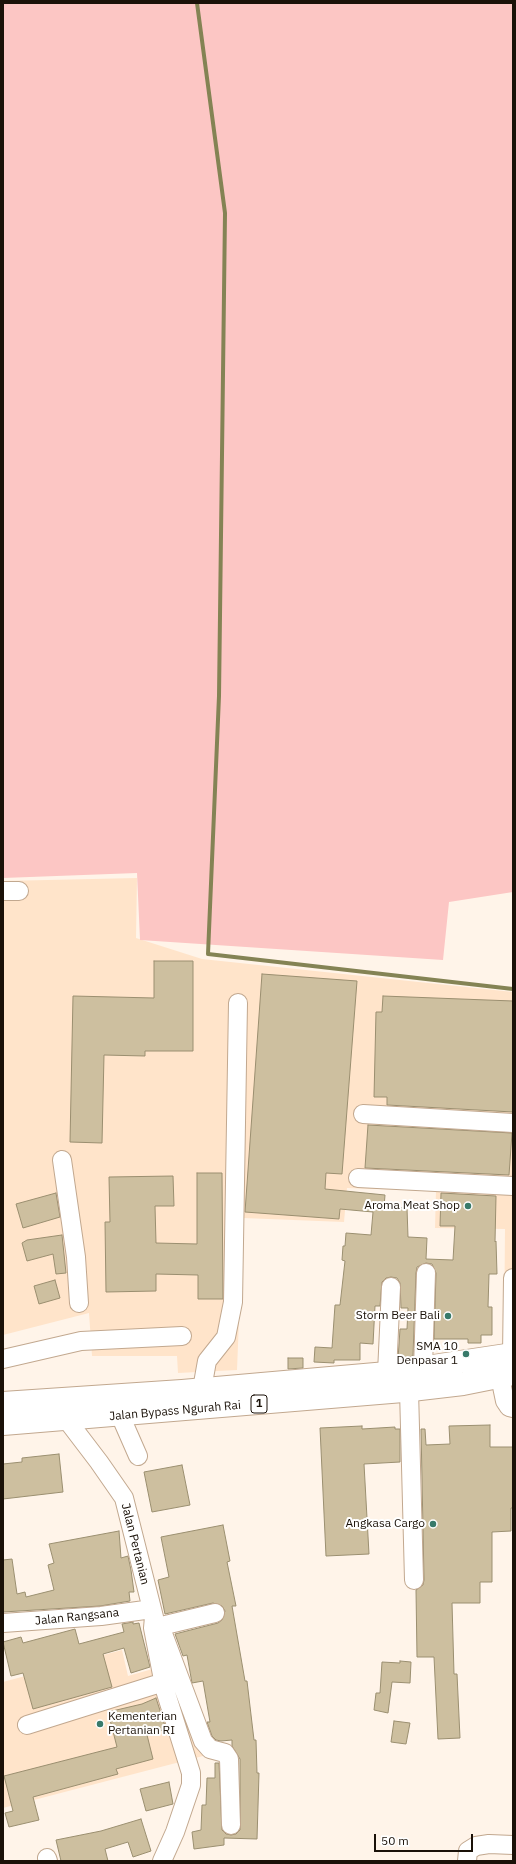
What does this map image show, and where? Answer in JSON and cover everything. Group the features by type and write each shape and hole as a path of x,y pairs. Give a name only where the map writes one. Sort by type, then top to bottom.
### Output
{"highway":[{"name":"Jalan Bypass Ngurah Rai","path":"3,1424 41,1411 202,1389 387,1373 423,1368 510,1365"},
{"name":"Jalan Bypass Ngurah Rai","path":"3,1403 41,1411 67,1420 409,1390 510,1365"}],"street":[{"path":"202,1389 207,1361 226,1337 233,1302 238,1003"},
{"path":"363,1114 513,1123"},
{"path":"62,1160 76,1257 79,1302"},
{"path":"358,1178 513,1186"},
{"path":"423,1368 426,1273"},
{"path":"513,1278 510,1365 505,1401 509,1407 513,1408"},
{"path":"387,1373 390,1287"},
{"path":"3,1359 81,1341 182,1336"},
{"path":"409,1390 414,1580"},
{"path":"120,1415 138,1456"},
{"name":"Jalan Pertanian","path":"67,1420 124,1498 155,1620 159,1662 191,1772 192,1781 175,1832 162,1861"},
{"name":"Jalan Rangsana","path":"3,1623 87,1617 155,1620 215,1613"},
{"path":"155,1620 203,1742 210,1749 225,1753 229,1759 231,1826"},
{"path":"27,1725 164,1682"},
{"path":"467,1861 468,1851 476,1846 489,1844 513,1845"}],"shaded area":[{"path":"3,3 513,3 513,892 449,902 443,960 140,940 137,873 3,878"},
{"path":"137,878 136,938 202,959 513,992 513,1343 504,1345 505,1229 435,1228 436,1191 347,1188 344,1222 243,1218 237,1370 178,1373 177,1356 92,1356 89,1313 3,1335 3,881"},
{"name":"Kementerian Pertanian RI","path":"122,1650 128,1676 177,1662 200,1735 203,1756 3,1808 3,1682"}],"building":[{"path":"154,961 193,961 193,1051 145,1051 145,1056 104,1055 102,1143 70,1142 73,996 154,998"},
{"path":"262,974 357,981 342,1174 326,1173 325,1189 385,1195 384,1207 407,1208 408,1237 427,1238 426,1259 453,1260 455,1226 440,1226 441,1193 496,1196 495,1242 496,1241 497,1274 489,1274 488,1307 492,1307 492,1335 481,1335 481,1343 468,1343 468,1339 434,1339 436,1273 432,1264 426,1263 417,1267 416,1273 413,1356 398,1359 400,1329 407,1329 408,1308 401,1308 400,1283 397,1278 391,1277 386,1278 382,1282 380,1306 375,1306 373,1344 360,1343 360,1360 334,1360 334,1363 314,1362 315,1347 332,1348 335,1305 340,1305 345,1261 342,1260 343,1246 345,1246 346,1233 371,1235 373,1212 340,1209 339,1219 245,1212"},
{"path":"383,996 513,1001 513,1112 387,1105 387,1097 374,1097 376,1012 382,1012"},
{"path":"368,1125 512,1133 509,1175 365,1168"},
{"path":"197,1173 222,1173 223,1299 198,1299 198,1275 156,1274 156,1291 106,1292 105,1222 110,1222 109,1177 173,1176 174,1206 155,1206 156,1243 197,1244"},
{"path":"56,1193 60,1217 23,1228 16,1204"},
{"path":"62,1235 66,1273 56,1274 53,1254 27,1261 22,1243 27,1240"},
{"path":"55,1280 60,1298 39,1304 34,1286"},
{"path":"288,1358 303,1358 303,1368 288,1369"},
{"path":"490,1425 490,1447 513,1447 513,1508 511,1508 511,1531 492,1532 492,1582 480,1582 480,1603 452,1603 454,1674 457,1674 460,1738 438,1739 434,1657 417,1657 416,1590 423,1585 424,1580 421,1429 425,1429 426,1445 450,1444 449,1426"},
{"path":"362,1426 362,1429 395,1427 395,1429 400,1429 400,1462 364,1464 369,1554 326,1556 320,1428"},
{"path":"59,1454 63,1492 3,1499 3,1464 22,1462 22,1458"},
{"path":"182,1465 190,1505 152,1512 144,1472"},
{"path":"223,1525 230,1561 227,1562 236,1606 232,1606 245,1681 247,1681 254,1740 256,1740 257,1773 259,1773 257,1839 224,1838 224,1845 194,1849 192,1832 201,1830 202,1805 206,1805 207,1778 215,1778 215,1763 219,1763 222,1830 226,1834 231,1835 236,1834 240,1830 240,1759 232,1746 232,1740 216,1740 212,1736 207,1722 210,1722 203,1681 192,1683 187,1655 183,1656 175,1634 218,1623 222,1620 225,1611 222,1606 213,1603 165,1614 158,1580 169,1577 161,1537"},
{"path":"119,1531 121,1558 128,1556 131,1570 134,1592 129,1592 130,1601 100,1606 3,1612 3,1560 12,1559 17,1594 25,1592 26,1597 54,1590 48,1565 54,1563 49,1544"},
{"path":"133,1622 133,1624 139,1623 150,1667 131,1673 124,1648 103,1654 112,1687 33,1709 23,1673 11,1676 3,1642 21,1637 23,1643 75,1629 79,1644 124,1632 122,1624"},
{"path":"400,1661 411,1662 410,1683 392,1682 388,1713 374,1710 376,1693 380,1693 382,1662 400,1663"},
{"path":"156,1698 166,1729 147,1735 153,1759 116,1769 118,1774 33,1797 39,1820 9,1827 5,1813 13,1811 4,1776 117,1747 108,1712 142,1704"},
{"path":"394,1721 410,1723 406,1744 391,1742"},
{"path":"169,1782 173,1804 146,1811 140,1789"},
{"path":"141,1819 151,1851 133,1857 128,1842 105,1849 108,1861 61,1861 56,1840 101,1831"}],"waterway":[{"path":"197,3 225,213 219,696 208,954 513,989"}],"place":[{"name":"Aroma Meat Shop","path":"468,1206"},
{"name":"Storm Beer Bali","path":"448,1316"},
{"name":"SMA 10 Denpasar 1","path":"466,1354"},
{"name":"Angkasa Cargo","path":"433,1524"},
{"name":"Kementerian Pertanian RI","path":"100,1724"}]}
